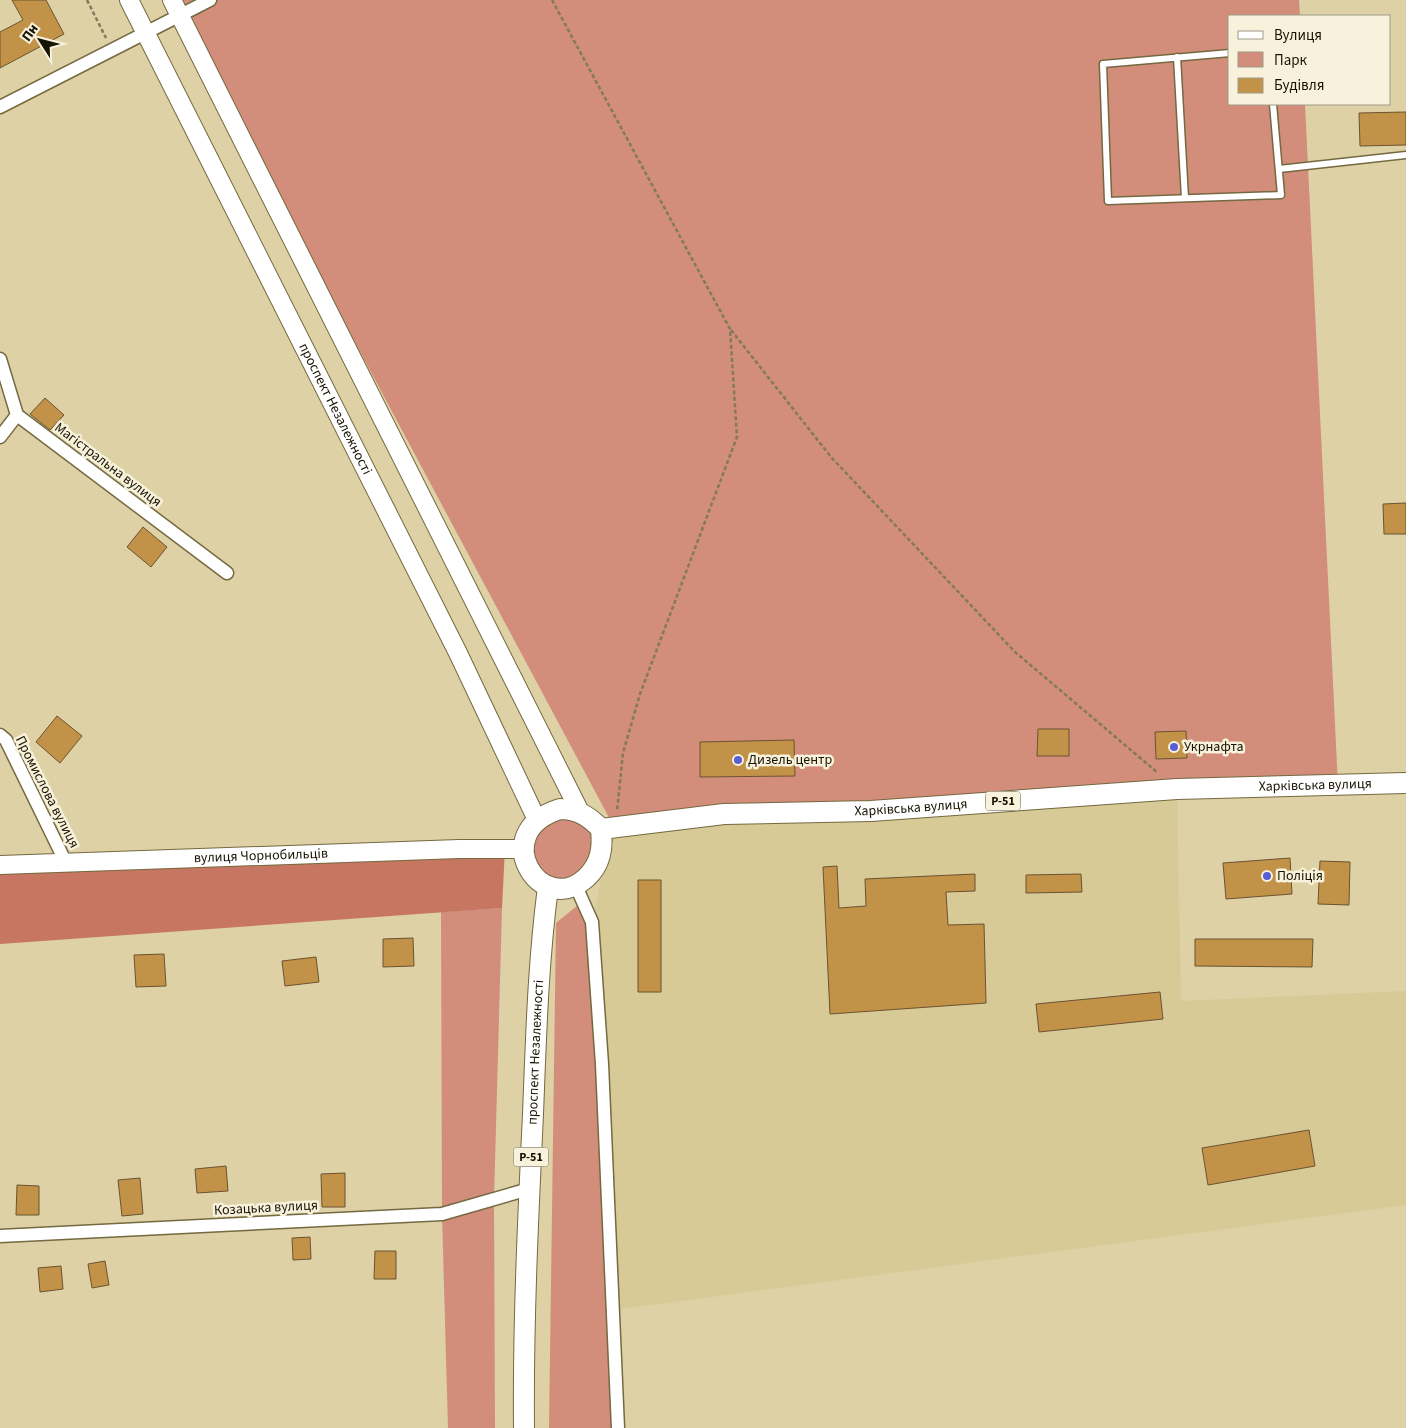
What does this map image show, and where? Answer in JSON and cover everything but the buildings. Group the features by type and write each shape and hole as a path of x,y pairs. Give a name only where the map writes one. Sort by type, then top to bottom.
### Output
{"main road":[{"name":"Харківська вулиця","path":"608,827 724,814 871,811 1177,789 1406,784"},
{"path":"560,809 572,809 580,812 608,827 599,859 594,870 582,881 567,888 548,888 537,880 528,868 524,849 526,834 537,820 548,813 560,809"},
{"name":"проспект Незалежності","path":"524,1428 523,1341 529,1189 541,944 548,888"}],"street":[{"name":"проспект Незалежності","path":"129,0 453,644 537,820"},
{"path":"172,0 580,812"},
{"path":"0,107 210,0"},
{"path":"0,359 17,415 0,437"},
{"name":"Магістральна вулиця","path":"17,415 227,574"},
{"name":"Промислова вулиця","path":"0,735 6,740 66,863"},
{"name":"вулиця Чорнобильців","path":"0,866 524,849"},
{"path":"575,884 592,922 593,931 602,1064 618,1428"},
{"name":"Козацька вулиця","path":"0,1236 442,1214 529,1189"}],"lane":[{"path":"1228,52 1103,64 1108,201 1281,195 1273,105"},
{"path":"1177,57 1185,198"},
{"path":"1279,169 1406,155"}],"path":[{"path":"86,0 112,50"},
{"path":"552,0 730,329 831,457 1016,652 1177,789"},
{"path":"608,827 622,753 640,694 738,437 730,329"}],"shaded area":[{"path":"1177,789 1181,1001 1406,991 1406,1205 613,1310 592,922 613,825"},
{"path":"505,848 502,908 0,944 0,865"}],"green space":[{"path":"172,0 1299,0 1300,15 1228,15 1228,105 1305,105 1338,786 613,825"},
{"path":"547,813 601,829 582,881 537,880 526,834"},
{"path":"583,901 592,922 618,1428 549,1428 556,923"},
{"path":"502,908 494,1199 495,1428 448,1428 442,1214 441,912"}],"place":[{"name":"Укрнафта","path":"1174,747"},
{"name":"Дизель центр","path":"738,760"},
{"name":"Поліція","path":"1267,876"}]}
